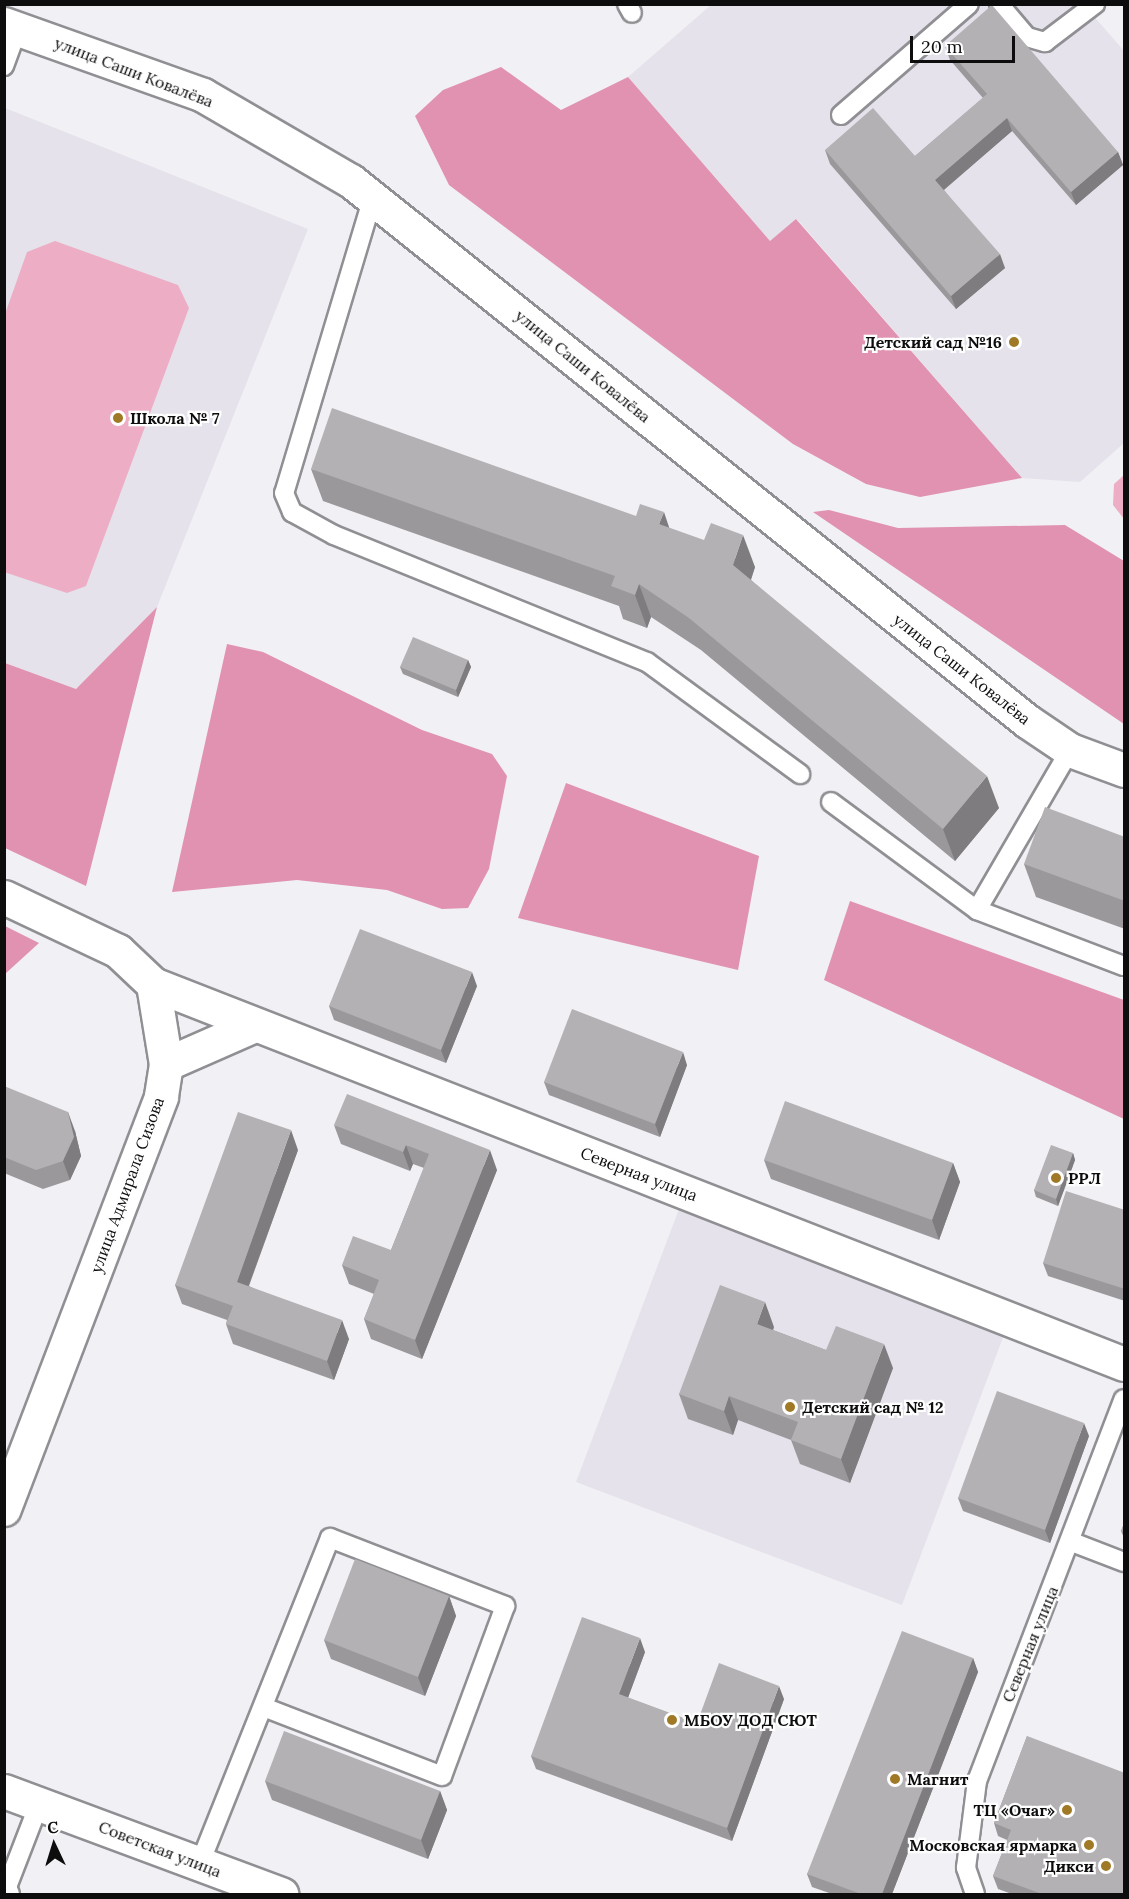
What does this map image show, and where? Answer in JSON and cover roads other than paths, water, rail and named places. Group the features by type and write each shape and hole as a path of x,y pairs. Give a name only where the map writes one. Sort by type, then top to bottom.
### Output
{"street":[{"name":"улица Саши Ковалёва","path":"11,26 203,95 373,197 1027,721 1070,750 1125,770"},
{"path":"4,897 118,951 153,984"},
{"name":"Северная улица","path":"153,984 1125,1364"},
{"name":"улица Адмирала Сизова","path":"4,1509 161,1097 166,1064 153,984"},
{"path":"166,1064 255,1025"},
{"name":"Советская улица","path":"4,1791 281,1894"}],"lane":[{"path":"841,115 969,4"},
{"path":"999,4 1027,36 1045,42 1095,4"},
{"path":"4,66 11,26"},
{"path":"373,197 284,493 292,512 334,535 647,662 800,774"},
{"path":"977,910 1070,750"},
{"path":"831,802 977,910 1125,966"},
{"name":"Северная улица","path":"975,1894 966,1868 977,1782 1072,1542 1125,1399"},
{"path":"200,1863 266,1708 330,1538 505,1606 442,1776 266,1708"},
{"path":"1072,1542 1125,1562"},
{"path":"10,1894 7,1887 39,1804"}],"place":[{"name":"Детский сад №16","path":"1014,342"},
{"name":"Школа № 7","path":"118,418"},
{"name":"РРЛ","path":"1056,1178"},
{"name":"Детский сад № 12","path":"790,1407"},
{"name":"МБОУ ДОД СЮТ","path":"672,1720"},
{"name":"Магнит","path":"895,1779"},
{"name":"ТЦ «Очаг»","path":"1067,1810"},
{"name":"Московская ярмарка","path":"1089,1845"},
{"name":"Дикси","path":"1106,1866"}]}
